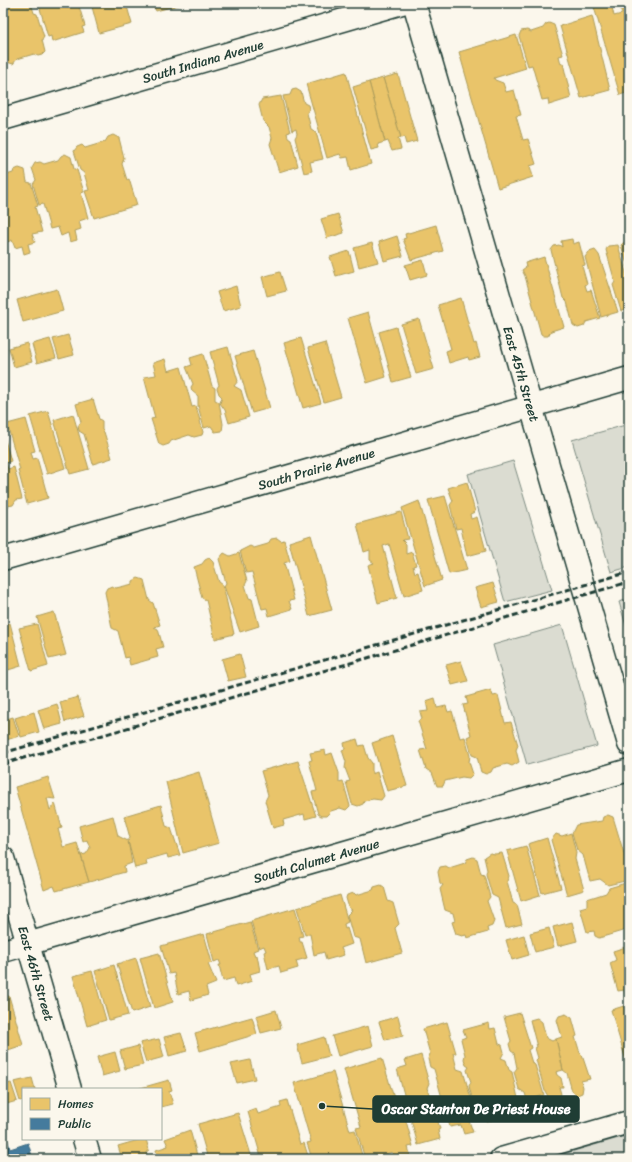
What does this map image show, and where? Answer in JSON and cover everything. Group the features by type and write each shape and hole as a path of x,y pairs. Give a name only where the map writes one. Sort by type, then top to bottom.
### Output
{"street":[{"name":"South Indiana Avenue","path":"3,118 402,3"},
{"name":"East 45th Street","path":"414,3 629,744"},
{"name":"South Prairie Avenue","path":"3,559 629,378"},
{"name":"South Calumet Avenue","path":"3,952 629,770"},
{"name":"East 46th Street","path":"3,858 70,1088"},
{"path":"501,1159 629,1122"},
{"path":"84,1140 90,1159"}],"shaded area":[{"path":"629,424 629,567 611,572 572,440"},
{"path":"513,461 552,590 505,602 468,474"},
{"path":"629,599 629,636 619,602"},
{"path":"562,625 597,746 527,765 493,645"},
{"path":"629,1135 629,1159 546,1159"}],"building: Homes":[{"path":"3,3 31,3 34,13 37,14 44,37 42,40 45,52 42,55 38,56 34,54 17,59 13,64 7,62 3,50"},
{"path":"46,3 78,3 85,26 82,27 84,32 52,42 51,36 48,37 39,5"},
{"path":"91,3 126,3 132,24 99,33"},
{"path":"152,3 186,3 156,11"},
{"path":"611,3 614,16 622,14 619,3 629,3 629,92 620,95 594,7"},
{"path":"592,16 610,90 581,98 560,26"},
{"path":"549,23 554,25 563,55 559,56 561,64 563,63 571,98 549,105 548,99 542,100 532,65 528,66 519,36 521,31 527,30 531,32 543,28"},
{"path":"516,35 526,68 494,78 495,80 503,83 506,92 514,90 521,115 516,116 523,140 528,139 536,164 530,166 533,177 498,188 459,52"},
{"path":"346,72 371,164 351,170 348,157 342,158 340,154 327,158 306,84"},
{"path":"398,74 417,141 406,144 404,137 401,138 383,78"},
{"path":"383,78 401,138 398,138 401,149 392,151 388,141 385,142 369,82"},
{"path":"369,82 385,142 378,144 379,148 371,150 353,87"},
{"path":"296,89 301,92 304,103 308,105 309,109 307,113 311,129 316,132 323,159 310,162 312,171 304,173 295,138 297,134 296,129 292,131 283,96 290,95 292,90"},
{"path":"281,96 290,132 287,133 288,137 291,139 298,166 279,172 270,144 272,138 269,127 263,121 259,105 262,99"},
{"path":"113,135 119,138 124,158 122,164 127,180 129,179 137,205 94,218 85,191 89,190 84,173 80,170 74,151 77,147 82,145 85,148 105,142 108,137"},
{"path":"65,154 71,157 74,169 77,170 84,192 81,193 88,218 79,221 81,229 75,231 77,240 70,242 68,233 61,236 58,227 50,229 43,204 39,205 33,184 36,180 32,168 35,163 40,162 44,164 58,160"},
{"path":"19,168 25,170 27,182 31,183 38,206 35,207 42,232 32,234 35,242 28,244 30,252 24,254 22,246 15,248 12,240 5,243 3,238 3,176 13,173 14,170"},
{"path":"338,214 344,233 327,238 321,219"},
{"path":"436,225 443,251 411,260 403,239 406,238 405,234"},
{"path":"397,236 403,256 384,261 379,242"},
{"path":"572,239 573,244 579,242 585,265 582,266 587,284 585,285 587,291 591,290 600,318 586,322 584,326 578,328 573,325 567,302 563,298 551,250 554,246 559,245 562,247 561,241"},
{"path":"629,240 629,271 621,245"},
{"path":"372,243 378,262 359,267 354,248"},
{"path":"618,245 629,283 629,309 621,311 613,285 615,282 606,250 608,246"},
{"path":"595,250 599,255 618,312 601,317 585,257 589,252"},
{"path":"349,251 354,271 336,276 330,257"},
{"path":"544,257 564,327 551,331 548,336 541,334 522,270 526,267 525,263"},
{"path":"423,260 427,275 410,280 405,265"},
{"path":"280,272 286,291 267,296 262,277"},
{"path":"236,286 241,306 223,311 217,292"},
{"path":"57,289 63,311 23,322 17,300"},
{"path":"461,298 474,344 476,343 480,357 469,360 468,357 449,363 446,351 451,349 438,305"},
{"path":"368,312 386,377 367,383 348,318"},
{"path":"419,319 434,369 416,374 401,324"},
{"path":"396,327 411,377 393,382 379,332"},
{"path":"68,335 74,355 59,359 53,339"},
{"path":"301,338 321,403 303,408 284,343"},
{"path":"50,339 56,358 37,363 32,344"},
{"path":"27,343 32,362 14,367 9,348"},
{"path":"325,343 341,397 324,402 308,348"},
{"path":"228,347 238,381 234,386 241,390 249,417 229,423 225,410 220,403 222,397 217,388 219,385 210,352"},
{"path":"253,351 270,408 252,413 235,356"},
{"path":"203,354 212,386 215,388 215,400 219,402 223,424 222,431 215,432 211,426 204,428 198,406 198,396 192,391 191,387 193,384 186,367 192,365 190,358"},
{"path":"165,359 168,371 181,367 192,407 196,406 203,432 202,435 194,437 189,435 171,441 169,444 163,446 159,444 151,419 155,418 144,377 156,375 153,363"},
{"path":"93,399 99,419 102,421 102,430 104,432 112,458 93,464 84,434 79,431 78,426 81,422 76,404"},
{"path":"48,411 65,468 47,474 30,416"},
{"path":"73,414 89,469 70,474 54,420"},
{"path":"26,419 35,451 31,452 33,459 37,458 48,498 27,504 18,470 20,470 7,424"},
{"path":"3,433 11,461 6,463 8,469 14,467 22,499 16,500 13,505 8,506 5,504 3,499"},
{"path":"467,482 475,512 470,514 471,519 477,517 486,551 467,556 461,528 456,529 450,505 453,501 448,488"},
{"path":"445,496 467,570 449,574 428,500"},
{"path":"419,501 442,580 425,586 402,508"},
{"path":"401,512 408,539 402,540 406,544 406,554 412,552 416,565 413,566 415,573 418,572 423,590 404,596 389,544 383,546 397,598 378,603 368,565 374,563 370,560 370,550 364,552 357,524"},
{"path":"311,535 332,610 309,616 289,542"},
{"path":"277,538 281,541 284,540 290,561 284,563 294,600 289,601 292,609 269,616 267,608 262,609 252,572 246,573 240,551 250,546 254,548 268,544 271,539"},
{"path":"224,553 230,556 239,553 247,581 245,585 249,598 252,599 259,626 240,632 224,586 226,583 219,559"},
{"path":"209,558 213,562 219,582 223,585 234,634 215,639 206,600 202,598 194,567 202,564"},
{"path":"138,578 144,580 149,600 153,603 160,625 154,627 158,629 163,647 156,649 158,657 130,665 128,657 125,658 118,631 112,628 105,592 107,588 112,586 116,588 133,584 133,581"},
{"path":"493,583 499,602 481,607 475,588"},
{"path":"54,612 66,655 49,659 37,617"},
{"path":"10,623 21,666 5,671 3,625"},
{"path":"37,624 48,666 31,671 19,628"},
{"path":"240,654 246,677 228,681 222,659"},
{"path":"461,661 468,681 452,685 446,665"},
{"path":"491,690 493,696 498,695 505,723 511,722 518,745 516,750 519,762 512,766 507,764 493,768 491,772 486,774 481,772 477,757 472,755 467,737 471,735 463,705 468,704 466,697"},
{"path":"78,697 84,716 65,722 60,702"},
{"path":"435,698 437,708 446,706 448,712 452,711 460,738 465,737 470,756 469,762 473,774 469,778 462,777 445,781 443,786 437,786 432,773 426,769 420,750 427,749 418,721 422,719 420,712 428,711 426,701"},
{"path":"57,704 62,724 44,729 38,710"},
{"path":"34,712 39,732 21,737 15,718"},
{"path":"13,717 19,736 3,741 3,720"},
{"path":"392,736 407,786 387,791 372,743"},
{"path":"357,739 359,746 364,745 368,758 372,763 372,774 377,772 384,796 381,800 373,799 364,801 363,804 358,806 352,804 346,782 350,781 345,768 346,762 342,750 345,749 344,743"},
{"path":"325,750 326,755 332,753 339,773 339,782 343,781 350,806 346,810 340,808 331,811 326,816 321,816 318,814 312,792 317,791 309,761 312,760 310,753"},
{"path":"298,761 316,816 305,819 304,814 283,820 284,825 273,828 265,801 268,795 261,771"},
{"path":"199,772 219,843 183,853 166,782"},
{"path":"48,777 55,799 47,798 50,810 55,803 62,828 58,829 63,847 77,843 89,882 56,891 54,886 44,890 15,787"},
{"path":"161,805 166,826 171,828 180,855 168,858 167,854 146,860 147,865 135,868 128,841 130,838 124,816"},
{"path":"608,815 613,817 629,870 629,880 608,885 600,879 590,881 583,855 577,850 572,833 576,825 602,821 603,817"},
{"path":"113,816 118,836 128,841 132,863 124,866 125,872 89,882 81,855 86,854 90,848 87,840 83,842 79,826"},
{"path":"571,833 576,853 575,859 584,890 567,895 551,840 556,834 562,836"},
{"path":"547,838 561,888 542,893 528,844"},
{"path":"526,846 540,895 521,901 507,851"},
{"path":"490,853 502,853 509,876 507,881 513,903 517,905 522,924 506,928 498,898 492,895 486,874 487,870 484,857"},
{"path":"473,857 477,859 481,874 484,875 490,897 487,901 494,921 492,926 487,928 488,932 467,938 466,935 462,936 456,934 452,922 455,921 453,913 445,910 440,889 443,885 440,883 438,872 440,867 446,866 449,868 465,863 467,859"},
{"path":"629,882 629,929 599,938 595,936 594,931 587,932 580,908 587,906 587,899 606,893 609,888"},
{"path":"381,885 384,887 388,901 393,903 399,924 395,928 402,953 366,963 360,939 353,937 347,915 352,910 349,908 346,898 347,895 354,893 356,895 373,890 374,887"},
{"path":"340,895 348,922 344,924 345,929 347,928 352,944 341,948 344,955 326,960 324,952 314,955 310,934 305,935 297,908"},
{"path":"295,908 303,936 299,937 300,942 302,942 307,958 296,961 298,968 281,973 279,966 268,969 264,952 266,951 264,946 259,948 251,921"},
{"path":"250,922 258,949 253,951 255,956 257,955 260,971 250,974 252,981 236,986 234,978 223,981 219,965 221,965 219,960 214,962 207,934"},
{"path":"572,922 577,941 558,946 553,927"},
{"path":"549,928 554,947 535,952 530,933"},
{"path":"204,934 212,963 208,964 216,983 206,987 208,995 191,1000 189,991 178,994 174,973 169,974 161,946"},
{"path":"524,935 529,955 512,960 506,940"},
{"path":"629,946 629,998 626,999 624,990 618,991 610,963 616,960 613,951"},
{"path":"159,953 173,1002 154,1008 140,958"},
{"path":"136,958 150,1007 132,1013 117,964"},
{"path":"114,965 128,1015 109,1020 95,971"},
{"path":"92,971 106,1020 87,1026 73,976"},
{"path":"9,996 23,1045 5,1051 3,1045 3,997"},
{"path":"624,1006 624,1008 629,1007 629,1071 611,1010"},
{"path":"276,1010 281,1028 261,1033 256,1016"},
{"path":"520,1013 531,1048 528,1050 532,1063 535,1065 544,1095 527,1100 525,1093 519,1089 514,1072 517,1068 514,1053 511,1051 509,1044 511,1041 504,1017"},
{"path":"566,1014 572,1018 577,1036 575,1037 590,1079 581,1081 583,1087 582,1093 577,1095 572,1091 567,1073 563,1070 556,1039 562,1037 557,1020 559,1016"},
{"path":"398,1016 403,1036 385,1040 379,1022"},
{"path":"252,1017 257,1034 200,1051 195,1033"},
{"path":"537,1018 542,1022 546,1038 552,1041 556,1039 563,1070 556,1072 561,1078 563,1087 559,1087 561,1094 559,1097 550,1100 545,1091 536,1060 538,1058 535,1048 537,1047 530,1020"},
{"path":"447,1022 456,1053 453,1053 457,1069 463,1071 477,1119 469,1121 473,1132 464,1134 461,1125 450,1127 434,1069 430,1067 428,1059 430,1054 423,1029"},
{"path":"489,1023 490,1029 495,1028 499,1044 502,1045 504,1052 501,1058 506,1060 509,1070 512,1072 520,1107 517,1112 513,1113 507,1110 495,1114 492,1120 487,1121 481,1118 478,1108 473,1102 469,1086 471,1082 467,1070 469,1067 466,1065 464,1059 465,1055 461,1039 466,1037 463,1030"},
{"path":"368,1026 373,1046 338,1056 332,1036"},
{"path":"181,1033 187,1051 169,1056 164,1037"},
{"path":"324,1037 329,1056 302,1063 297,1045"},
{"path":"159,1039 164,1057 146,1062 140,1043"},
{"path":"138,1046 143,1065 125,1069 120,1051"},
{"path":"115,1052 120,1071 102,1076 97,1057"},
{"path":"421,1055 429,1083 427,1088 431,1100 435,1101 435,1110 440,1129 438,1130 440,1139 418,1145 397,1069 407,1066 405,1060"},
{"path":"382,1058 399,1115 404,1114 413,1146 408,1147 410,1154 407,1159 396,1159 392,1152 386,1154 388,1159 365,1159 356,1128 361,1127 344,1069"},
{"path":"250,1060 255,1079 237,1083 231,1064"},
{"path":"333,1072 350,1131 355,1130 363,1159 312,1159 307,1143 311,1142 294,1083"},
{"path":"32,1078 35,1088 22,1088 22,1100 20,1101 14,1082"},
{"path":"169,1080 172,1090 169,1091 173,1104 162,1107 162,1088 141,1088"},
{"path":"11,1083 17,1101 3,1105 3,1085"},
{"path":"287,1100 300,1144 304,1143 309,1159 258,1159 261,1157 248,1112 256,1109 258,1114 281,1107 280,1102"},
{"path":"238,1113 252,1158 255,1159 208,1159 198,1124"},
{"path":"190,1130 198,1159 158,1159 156,1150 168,1146 165,1139"},
{"path":"139,1140 146,1140 149,1150 146,1152 148,1159 122,1159 118,1146"}],"building: Public":[{"path":"4,1127 10,1149 28,1143 32,1156 36,1155 37,1159 3,1159"}],"railway":[{"path":"3,753 629,572"},
{"path":"3,764 629,582"}],"place":[{"name":"Oscar Stanton De Priest House","path":"322,1106"}]}
